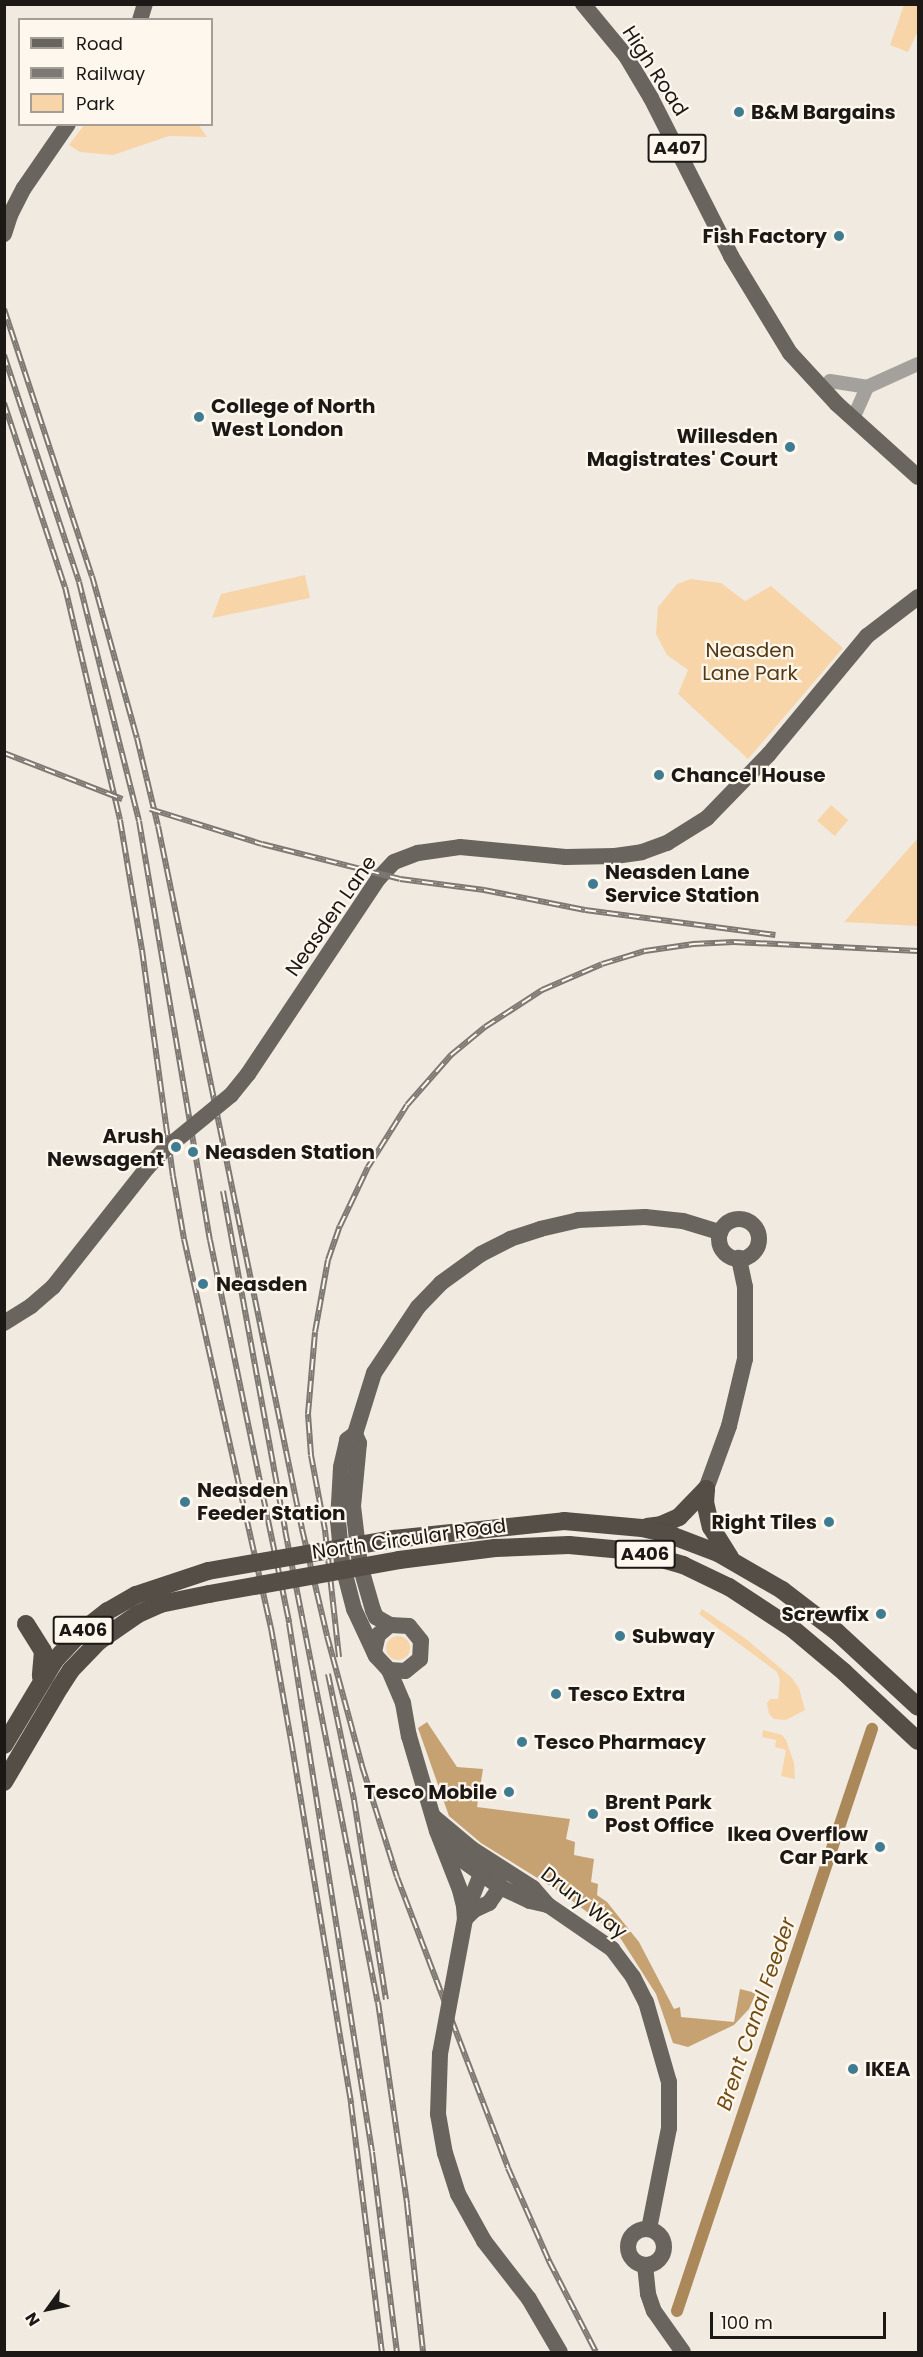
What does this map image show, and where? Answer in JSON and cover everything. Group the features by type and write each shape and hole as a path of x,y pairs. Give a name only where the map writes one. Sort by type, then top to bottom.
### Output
{"highway":[{"path":"642,1527 661,1525 679,1517 706,1489"},
{"path":"706,1489 705,1502 711,1527 731,1560"},
{"name":"North Circular Road","path":"4,1745 40,1681 69,1644 108,1611 153,1587 208,1571 394,1539 564,1521 642,1527 694,1543 731,1560 782,1590 822,1621 918,1707"},
{"name":"North Circular Road","path":"4,1782 26,1750 71,1670 99,1641 138,1614 160,1604 209,1594 399,1560 495,1548 569,1545 634,1551 683,1565 729,1587 793,1629 839,1668 918,1742"},
{"path":"26,1624 43,1651 40,1681"}],"main road":[{"name":"High Road","path":"583,4 626,56 651,98 730,256 790,353 837,404 918,477"},
{"path":"4,234 10,214 24,188 67,126"},
{"name":"High Road","path":"790,353 830,381 856,412 918,466"},
{"name":"Neasden Lane","path":"4,1323 31,1306 53,1287 147,1168 231,1095 248,1074 378,879 394,862 418,854 460,847 566,857 615,856 642,852 668,843 707,818 769,754 867,636 918,597"},
{"name":"Neasden Lane","path":"887,622 914,616 918,612"},
{"path":"465,1919 460,1890 436,1824 409,1736 403,1703 389,1670 378,1660 354,1609 342,1563 339,1533 341,1467 347,1440 355,1434 374,1373 406,1321 441,1283 481,1254 510,1239 540,1228 578,1220 645,1217 683,1221 720,1232"},
{"path":"740,1219 755,1227 759,1241 755,1250 739,1258 725,1253 719,1240 720,1232 726,1223 740,1219"},
{"path":"706,1489 729,1426 745,1359 745,1287 739,1258"},
{"path":"355,1434 359,1443 353,1506 360,1565 373,1610 376,1617 390,1624 404,1624 418,1634 422,1649 420,1659 413,1667 403,1703"},
{"path":"374,1652 378,1635 390,1624"},
{"path":"389,1670 401,1671 413,1667"},
{"path":"436,1824 452,1850 481,1874 500,1887 530,1901 548,1905"},
{"name":"Drury Way","path":"436,1824 533,1888 548,1905 612,1949 646,2002 666,2063 670,2091 669,2128 650,2229"},
{"path":"465,1919 474,1910 489,1903 500,1887 496,1864 481,1874 470,1896 465,1919 440,2054 438,2114 445,2153 458,2194 474,2227 529,2299 560,2352"},
{"path":"650,2229 660,2235 664,2246 656,2261 645,2265 630,2256 628,2245 638,2230 650,2229"},
{"path":"645,2265 648,2294 654,2311 683,2352"}],"street":[{"path":"830,381 867,387 918,364"},
{"path":"856,412 867,387"}],"green space":[{"path":"904,5 918,5 918,31 908,52 890,45"},
{"path":"83,126 200,126 207,137 169,136 113,155 80,152 69,145"},
{"path":"305,575 310,598 212,618 221,594"},
{"name":"Neasden Lane Park","path":"691,579 721,583 745,601 771,586 843,648 748,759 678,694 688,670 667,655 656,634 658,607 677,584"},
{"path":"831,805 848,820 835,836 817,821"},
{"path":"918,838 918,926 844,922"},
{"path":"702,1609 746,1639 792,1678 799,1688 805,1710 786,1720 774,1719 769,1714 767,1703 770,1699 778,1699 780,1680 777,1672 699,1614"},
{"path":"398,1636 403,1637 409,1643 409,1653 403,1659 398,1660 393,1659 387,1653 386,1648 387,1643 393,1637"},
{"path":"763,1730 782,1735 786,1740 794,1763 795,1779 781,1776 786,1750 775,1747 776,1740 762,1737"}],"shaded area":[{"path":"427,1722 457,1767 483,1769 477,1807 570,1819 566,1839 575,1842 574,1855 594,1859 591,1882 598,1884 597,1895 607,1902 639,1942 674,2009 680,2007 681,2017 734,2022 740,1989 756,1993 749,2009 734,2025 688,2047 673,2043 656,1994 619,1936 563,1894 481,1843 449,1816 418,1728"}],"waterway":[{"name":"Brent Canal Feeder","path":"677,2311 872,1729"}],"railway":[{"path":"4,309 92,576 137,738 158,826 302,1529 327,1636 362,1766 397,1877 508,2168 549,2261 596,2352"},
{"path":"4,355 79,582 139,821 210,1240 289,1623 372,2152 397,2352"},
{"path":"4,403 65,587 120,820 142,950 173,1176 184,1239 271,1628 291,1740 351,2104 382,2352"},
{"path":"4,753 122,799"},
{"path":"150,809 262,844 400,879 484,890 585,910 775,935"},
{"path":"339,1657 325,1530 311,1455 308,1414 315,1332 328,1260 340,1226 368,1167 407,1105 451,1055 485,1027 542,990 602,964 645,951 693,944 734,942 918,951"},
{"path":"223,1191 285,1530 378,2002 407,2204 423,2352"},
{"path":"328,1674 354,1800 386,1999"}],"place":[{"name":"B&M Bargains","path":"739,112"},
{"name":"Fish Factory","path":"839,236"},
{"name":"College of North West London","path":"199,417"},
{"name":"Willesden Magistrates' Court","path":"790,447"},
{"name":"Chancel House","path":"659,775"},
{"name":"Neasden Lane Service Station","path":"593,884"},
{"name":"Arush Newsagent","path":"176,1147"},
{"name":"Neasden Station","path":"193,1152"},
{"name":"Neasden","path":"203,1284"},
{"name":"Neasden Feeder Station","path":"185,1502"},
{"name":"Right Tiles","path":"829,1522"},
{"name":"Screwfix","path":"881,1614"},
{"name":"Subway","path":"620,1636"},
{"name":"Tesco Extra","path":"556,1694"},
{"name":"Tesco Pharmacy","path":"522,1742"},
{"name":"Tesco Mobile","path":"509,1792"},
{"name":"Brent Park Post Office","path":"593,1814"},
{"name":"Ikea Overflow Car Park","path":"880,1847"},
{"name":"IKEA","path":"853,2069"}]}
